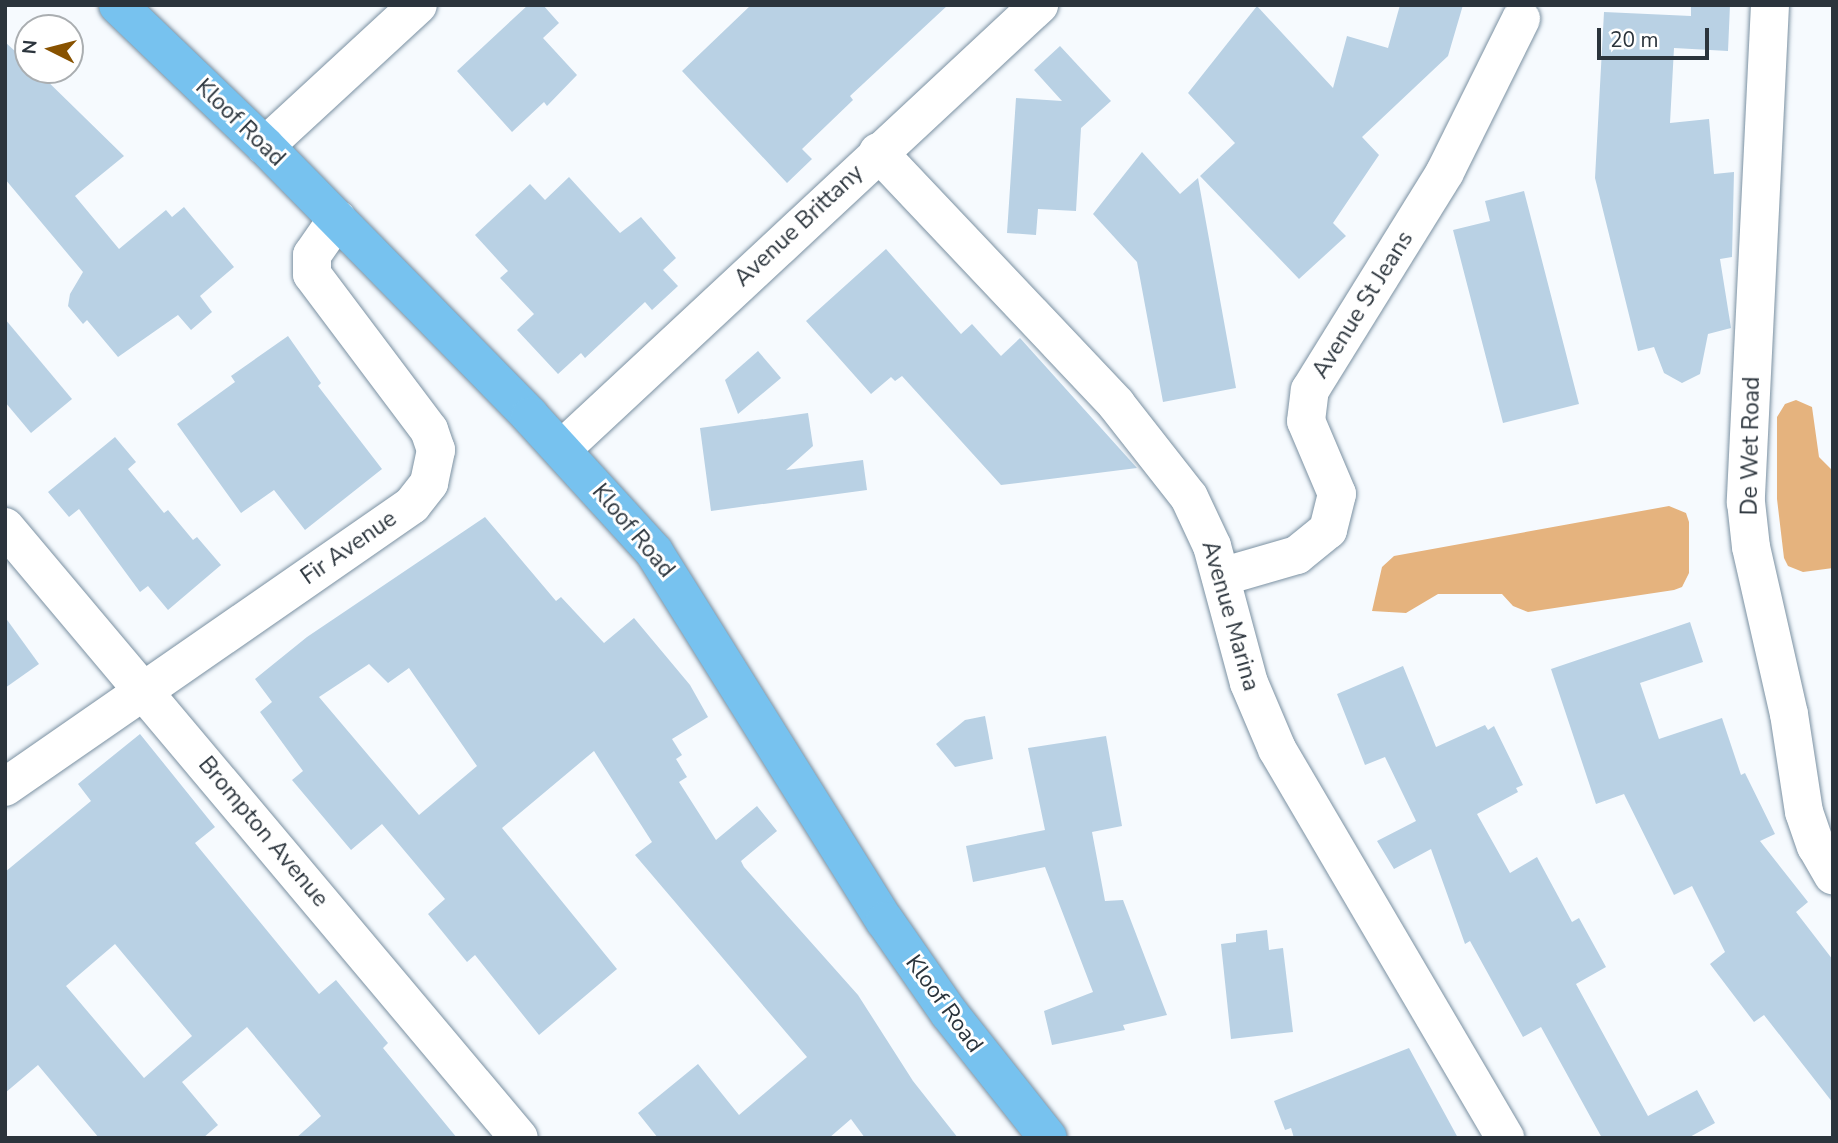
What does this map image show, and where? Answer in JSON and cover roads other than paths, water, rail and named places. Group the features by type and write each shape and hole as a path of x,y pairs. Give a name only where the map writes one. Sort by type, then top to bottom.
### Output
{"main road":[{"name":"Kloof Road","path":"118,5 265,146 562,449 665,566 886,921 957,1024 1048,1138"}],"street":[{"path":"265,146 418,5"},
{"name":"Avenue Brittany","path":"562,449 1039,5"},
{"name":"De Wet Road","path":"1770,5 1746,502 1751,547 1789,714 1804,812 1816,846 1833,876"},
{"name":"Avenue St Jeans","path":"1221,577 1297,555 1328,530 1337,494 1306,421 1310,390 1445,172 1521,19"},
{"name":"Avenue Marina","path":"878,152 1164,460 1198,513 1221,577 1249,683 1277,749 1505,1138"},
{"name":"Fir Avenue","path":"5,787 412,505 429,483 436,461 429,430 312,274 312,255 337,219"},
{"name":"Brompton Avenue","path":"5,527 145,690 519,1138"}]}
